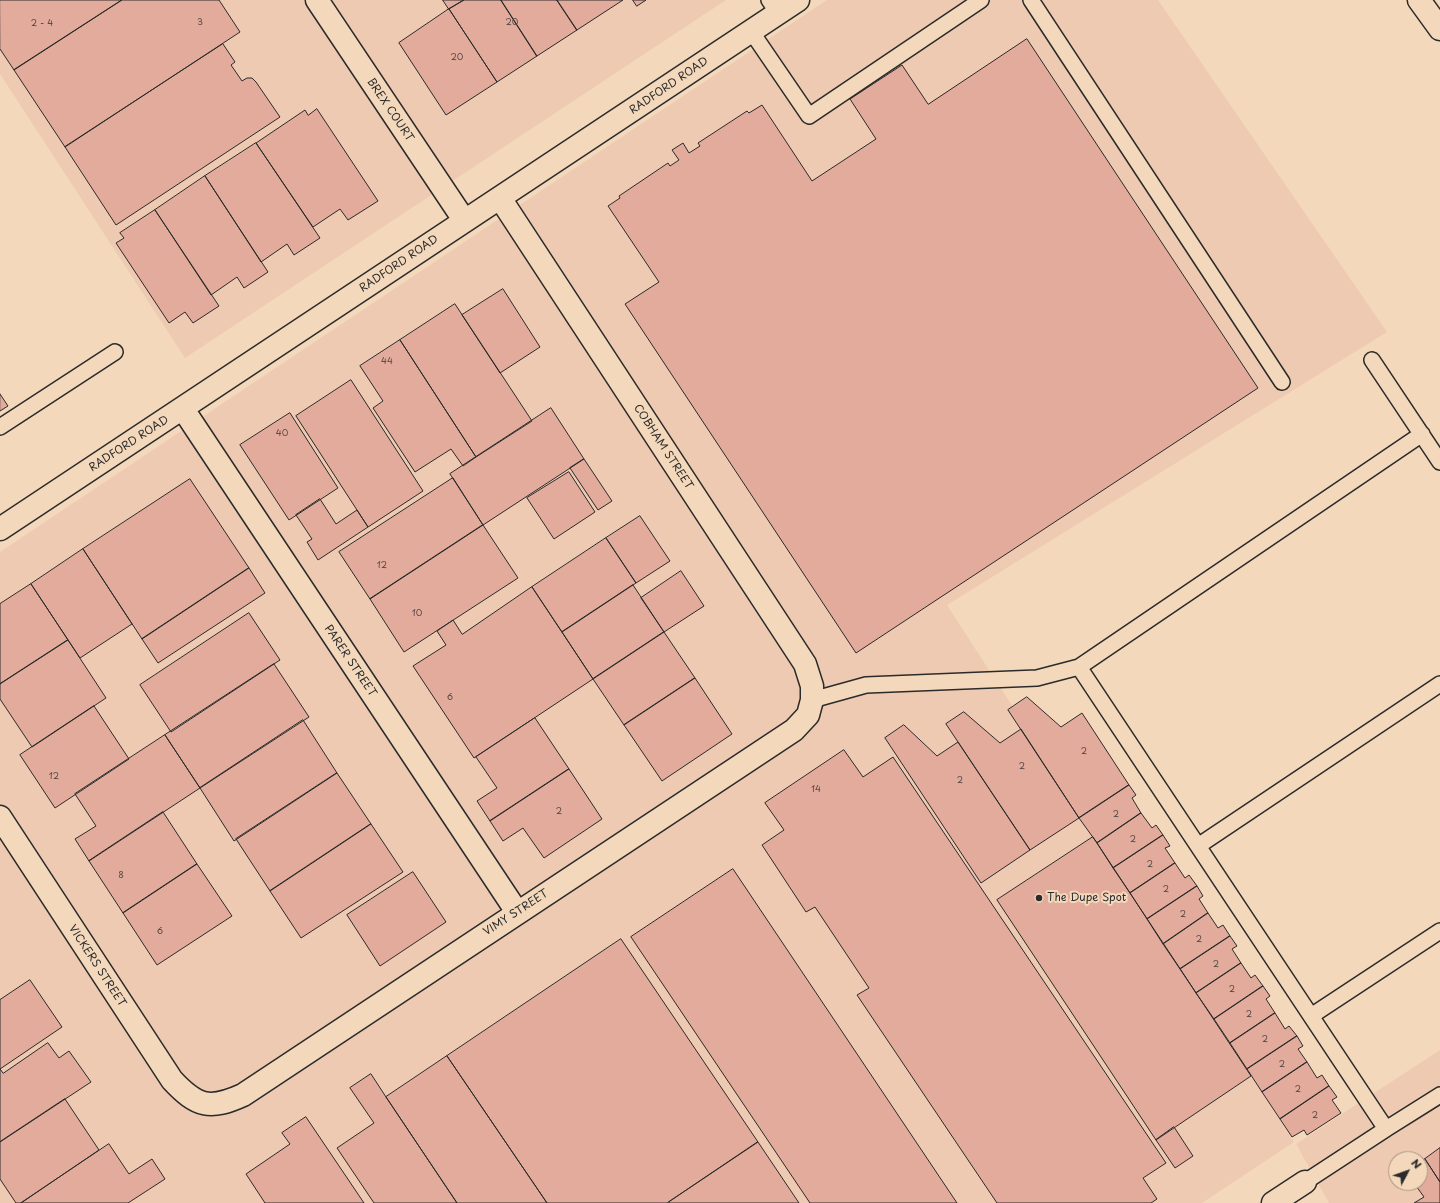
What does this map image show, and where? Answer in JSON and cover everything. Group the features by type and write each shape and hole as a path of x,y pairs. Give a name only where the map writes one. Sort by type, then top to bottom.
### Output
{"street":[{"name":"BREX COURT","path":"317,0 464,220"},
{"name":"RADFORD ROAD","path":"0,529 183,409 464,220 500,198 752,31 774,7 798,0"},
{"path":"1419,0 1440,29"},
{"name":"COBHAM STREET","path":"500,198 805,664 812,686 812,700"},
{"name":"PARER STREET","path":"183,409 517,912"},
{"name":"VIMY STREET","path":"204,1104 225,1103 243,1095 517,912 794,730 808,715 812,700"},
{"name":"VICKERS STREET","path":"0,817 172,1080 186,1095 204,1104"},
{"path":"1273,1203 1305,1182"}],"lane":[{"path":"752,31 809,116 981,0"},
{"path":"1031,0 1282,382"},
{"path":"0,427 115,352"},
{"path":"1372,360 1440,462"},
{"path":"812,700 866,685 1037,678 1080,667 1422,434"},
{"path":"1080,667 1386,1129"},
{"path":"1198,846 1440,684"},
{"path":"1311,1016 1440,931"},
{"path":"1305,1182 1440,1095"}],"shaded area":[{"path":"0,0 726,0 185,358 0,74"},
{"path":"827,0 1158,0 1387,332 947,605 1294,1142 1202,1203 0,1203 0,552"},
{"path":"1440,1050 1440,1203 1329,1203 1296,1144"}],"building":[{"path":"0,0 122,0 14,70 0,49"},
{"path":"122,0 219,0 240,32 65,147 14,70"},
{"path":"443,0 464,0 449,9"},
{"path":"464,0 501,0 537,56 497,82 449,9"},
{"path":"501,0 557,0 577,30 537,56"},
{"path":"557,0 623,0 577,30"},
{"path":"633,0 646,0 637,6"},
{"path":"449,9 497,82 446,115 399,43"},
{"path":"1027,39 1258,388 856,653 625,304 659,282 608,206 620,198 619,196 668,163 670,166 679,160 672,150 683,143 689,153 700,146 698,143 747,111 749,113 762,105 812,181 876,139 850,99 902,65 928,104"},
{"path":"223,44 235,62 231,65 242,81 247,78 252,78 280,117 116,225 65,147"},
{"path":"317,109 378,201 348,220 340,209 313,227 256,143 305,110 308,115"},
{"path":"256,143 320,238 294,255 287,244 261,262 205,176"},
{"path":"205,176 268,272 244,288 237,277 211,295 155,210"},
{"path":"155,210 219,306 193,323 185,312 169,323 116,243 124,238 120,233"},
{"path":"503,289 540,347 500,373 462,315"},
{"path":"455,304 532,421 476,457 400,340"},
{"path":"400,340 476,457 463,466 451,449 415,472 373,408 383,401 360,366"},
{"path":"351,380 423,491 368,527 296,416"},
{"path":"0,394 8,406 0,411"},
{"path":"551,408 584,459 483,525 450,474"},
{"path":"290,413 338,488 289,520 240,445"},
{"path":"584,459 612,501 598,510 570,468"},
{"path":"569,472 595,512 554,539 527,498"},
{"path":"453,478 483,525 370,599 339,552"},
{"path":"190,479 249,568 142,639 83,549"},
{"path":"320,499 336,524 357,510 368,527 318,560 307,542 312,539 296,515"},
{"path":"640,516 670,561 636,583 606,538"},
{"path":"483,525 518,578 404,652 370,599"},
{"path":"606,538 636,583 562,632 532,587"},
{"path":"83,549 132,624 80,658 31,584"},
{"path":"249,568 265,593 158,663 142,639"},
{"path":"681,571 704,606 664,632 641,598"},
{"path":"31,584 68,640 0,684 0,604"},
{"path":"633,585 664,632 593,679 562,632"},
{"path":"532,587 593,679 474,758 413,666 446,645 437,631 453,620 462,634"},
{"path":"249,613 280,660 171,732 140,685"},
{"path":"664,632 695,678 624,725 593,679"},
{"path":"68,640 106,698 32,747 0,699 0,684"},
{"path":"274,664 309,717 200,788 165,735"},
{"path":"695,678 732,734 662,781 624,725"},
{"path":"1027,697 1061,727 1082,713 1129,785 1079,818 1008,710"},
{"path":"94,706 129,759 55,808 20,755"},
{"path":"964,712 1000,743 1021,729 1079,818 1030,850 946,724"},
{"path":"535,718 569,769 490,821 477,801 497,788 476,757"},
{"path":"303,720 337,773 234,841 200,788"},
{"path":"904,725 937,756 958,742 1030,850 981,883 885,738"},
{"path":"165,735 200,788 89,861 75,839 96,826 75,794"},
{"path":"844,750 863,777 893,757 1166,1163 1143,1178 1157,1199 1151,1203 997,1203 857,995 869,988 815,907 806,912 762,845 784,830 765,803"},
{"path":"569,769 602,819 544,858 523,828 503,841 490,821"},
{"path":"337,773 371,824 270,891 236,839"},
{"path":"1129,785 1136,795 1132,798 1141,813 1097,843 1079,818"},
{"path":"163,812 197,864 123,913 89,861"},
{"path":"1141,813 1152,828 1156,825 1163,835 1113,868 1097,843"},
{"path":"371,824 403,872 301,938 270,891"},
{"path":"1163,835 1170,846 1165,848 1175,863 1130,893 1113,868"},
{"path":"1093,837 1251,1076 1156,1140 997,900"},
{"path":"1175,863 1185,878 1189,875 1197,886 1147,919 1130,893"},
{"path":"197,864 232,916 157,965 123,913"},
{"path":"733,869 957,1203 810,1203 631,937"},
{"path":"413,872 446,922 380,966 347,915"},
{"path":"1197,886 1203,896 1199,899 1208,913 1163,944 1147,919"},
{"path":"1208,913 1218,928 1223,925 1230,936 1180,969 1163,944"},
{"path":"1230,936 1237,946 1232,949 1241,963 1196,993 1180,969"},
{"path":"621,939 758,1142 667,1203 547,1203 447,1056"},
{"path":"1241,963 1251,978 1255,975 1263,986 1214,1019 1196,993"},
{"path":"30,980 62,1027 0,1069 0,1000"},
{"path":"1263,986 1270,996 1266,999 1275,1013 1230,1043 1214,1019"},
{"path":"1275,1013 1285,1029 1289,1026 1297,1036 1247,1069 1230,1043"},
{"path":"1297,1036 1303,1046 1298,1049 1307,1062 1262,1092 1247,1069"},
{"path":"48,1043 59,1058 69,1051 91,1082 0,1142 0,1069 3,1073"},
{"path":"447,1056 547,1203 457,1203 386,1097"},
{"path":"1307,1062 1317,1078 1322,1075 1329,1086 1280,1119 1262,1092"},
{"path":"371,1074 457,1203 374,1203 337,1148 374,1123 350,1088"},
{"path":"1329,1086 1337,1097 1332,1100 1341,1113 1307,1135 1304,1130 1292,1137 1280,1119"},
{"path":"65,1099 99,1150 21,1203 16,1203 0,1179 0,1142"},
{"path":"306,1117 364,1203 265,1203 246,1174 290,1144 282,1133"},
{"path":"1174,1127 1193,1156 1175,1168 1156,1140"},
{"path":"758,1142 799,1203 669,1203 669,1202"},
{"path":"109,1144 129,1174 152,1159 165,1179 128,1203 21,1203"},
{"path":"1440,1148 1440,1182 1428,1164 1428,1157"},
{"path":"1428,1164 1440,1182 1440,1203 1414,1203 1424,1197 1420,1191 1428,1191"}],"place":[{"name":"The Dupe Spot","path":"1039,898"}]}
